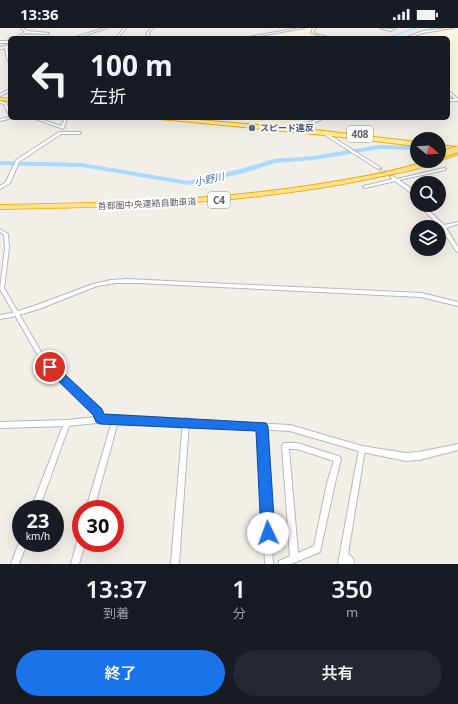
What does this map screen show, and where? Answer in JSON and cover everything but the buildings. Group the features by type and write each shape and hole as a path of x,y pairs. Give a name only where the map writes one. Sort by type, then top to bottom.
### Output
{"highway":[{"name":"408","path":"184,120 302,130 410,142"},
{"name":"408","path":"204,120 410,142"},
{"path":"446,147 458,148"},
{"path":"446,154 458,148"},
{"path":"446,156 458,152"},
{"name":"首都圏中央連絡自動車道","path":"0,204 147,201 241,194 335,180 410,163"},
{"name":"首都圏中央連絡自動車道","path":"0,207 146,205 241,198 331,185 410,167"}],"street":[{"path":"22,28 26,32"},
{"path":"80,36 106,28"},
{"path":"119,36 125,28"},
{"path":"256,36 303,28"},
{"path":"314,28 312,33 323,36"},
{"path":"381,28 390,30 395,28"},
{"path":"431,28 438,30"},
{"path":"414,36 452,28"},
{"path":"19,36 26,32 48,33"},
{"path":"0,48 8,47 8,57"},
{"path":"8,92 0,98 5,103 8,110"},
{"path":"450,93 458,100"},
{"path":"40,120 62,127"},
{"path":"60,133 65,120"},
{"path":"302,130 307,124 318,120"},
{"path":"0,188 8,183 17,162 60,133 79,134"},
{"path":"324,133 379,168"},
{"path":"365,187 444,169"},
{"path":"392,177 410,190"},
{"path":"428,212 436,220"},
{"path":"446,226 458,223"},
{"path":"0,230 6,234 7,248 1,289 38,351 50,367 98,413 100,419"},
{"path":"446,232 458,251"},
{"path":"0,317 16,314 95,285 110,282 138,281 421,295 458,304"},
{"path":"93,500 116,418"},
{"path":"0,426 116,418 290,428 362,449 406,457 419,456 458,447"},
{"path":"38,500 67,422"},
{"path":"175,564 186,422"},
{"path":"262,426 269,564"},
{"path":"282,564 317,549 331,483 338,459 297,446 285,446 294,558"},
{"path":"342,564 362,449"},
{"path":"15,564 20,552"},
{"path":"75,564 78,552"},
{"path":"343,555 350,560 350,564"}],"shaded area":[{"path":"314,28 311,33 322,36 260,36"},
{"path":"432,28 458,28 458,98 450,92 450,36 415,36 438,30"},
{"path":"225,120 316,120 303,124 302,127"}],"waterway":[{"path":"392,36 416,28"},
{"path":"430,28 435,30"},
{"name":"小野川","path":"0,163 82,165 188,183 242,171 274,161 314,158 379,147 410,148"}],"tunnel":[{"path":"379,168 392,177"}],"place":[{"name":"スピード違反","path":"252,128"}],"route":[{"path":"50,367 98,413 100,419 116,418 262,426 268,533"}]}
